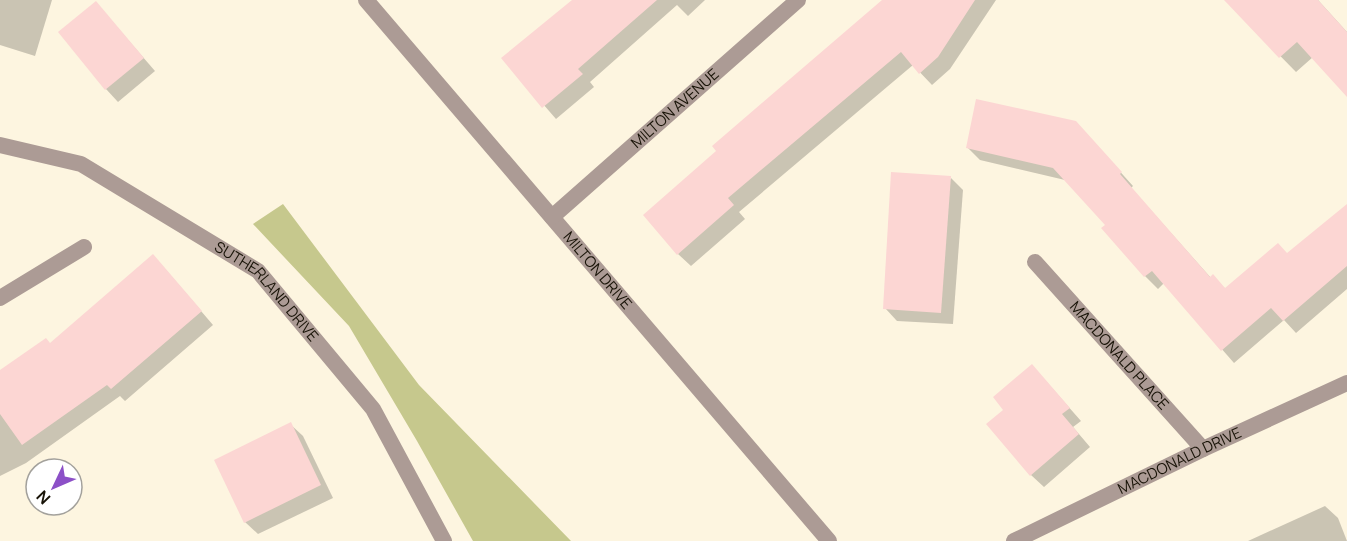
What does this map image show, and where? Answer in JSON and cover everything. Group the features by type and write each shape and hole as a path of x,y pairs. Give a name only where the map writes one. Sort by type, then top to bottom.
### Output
{"street":[{"name":"MILTON DRIVE","path":"366,0 829,541"},
{"name":"MILTON AVENUE","path":"552,217 798,0"},
{"name":"SUTHERLAND DRIVE","path":"0,145 81,164 258,271 373,409 444,541"},
{"path":"0,298 84,247"},
{"name":"MACDONALD PLACE","path":"1035,262 1203,449"},
{"name":"MACDONALD DRIVE","path":"1014,541 1203,449 1347,383"}],"green space":[{"path":"283,204 419,385 571,541 473,541 349,326 253,224"}],"building":[{"path":"572,0 657,0 578,69 583,74 542,108 501,58"},
{"path":"882,0 975,0 938,57 919,74 901,52 728,198 734,205 677,255 643,215 716,151 712,146"},
{"path":"1224,0 1318,0 1347,32 1347,97 1297,42 1279,58"},
{"path":"96,1 144,58 105,90 58,32"},
{"path":"976,99 1076,121 1210,277 1213,274 1225,288 1278,243 1287,253 1347,204 1347,266 1283,321 1271,308 1221,351 1152,271 1144,277 1101,228 1105,225 1053,168 966,148"},
{"path":"891,172 951,176 941,313 883,309"},
{"path":"153,254 202,311 111,389 107,385 22,445 0,414 0,370 46,338 50,343"},
{"path":"1032,364 1070,408 1062,414 1079,434 1030,476 986,424 1003,410 993,397"},
{"path":"291,422 321,485 244,523 214,460"}]}
